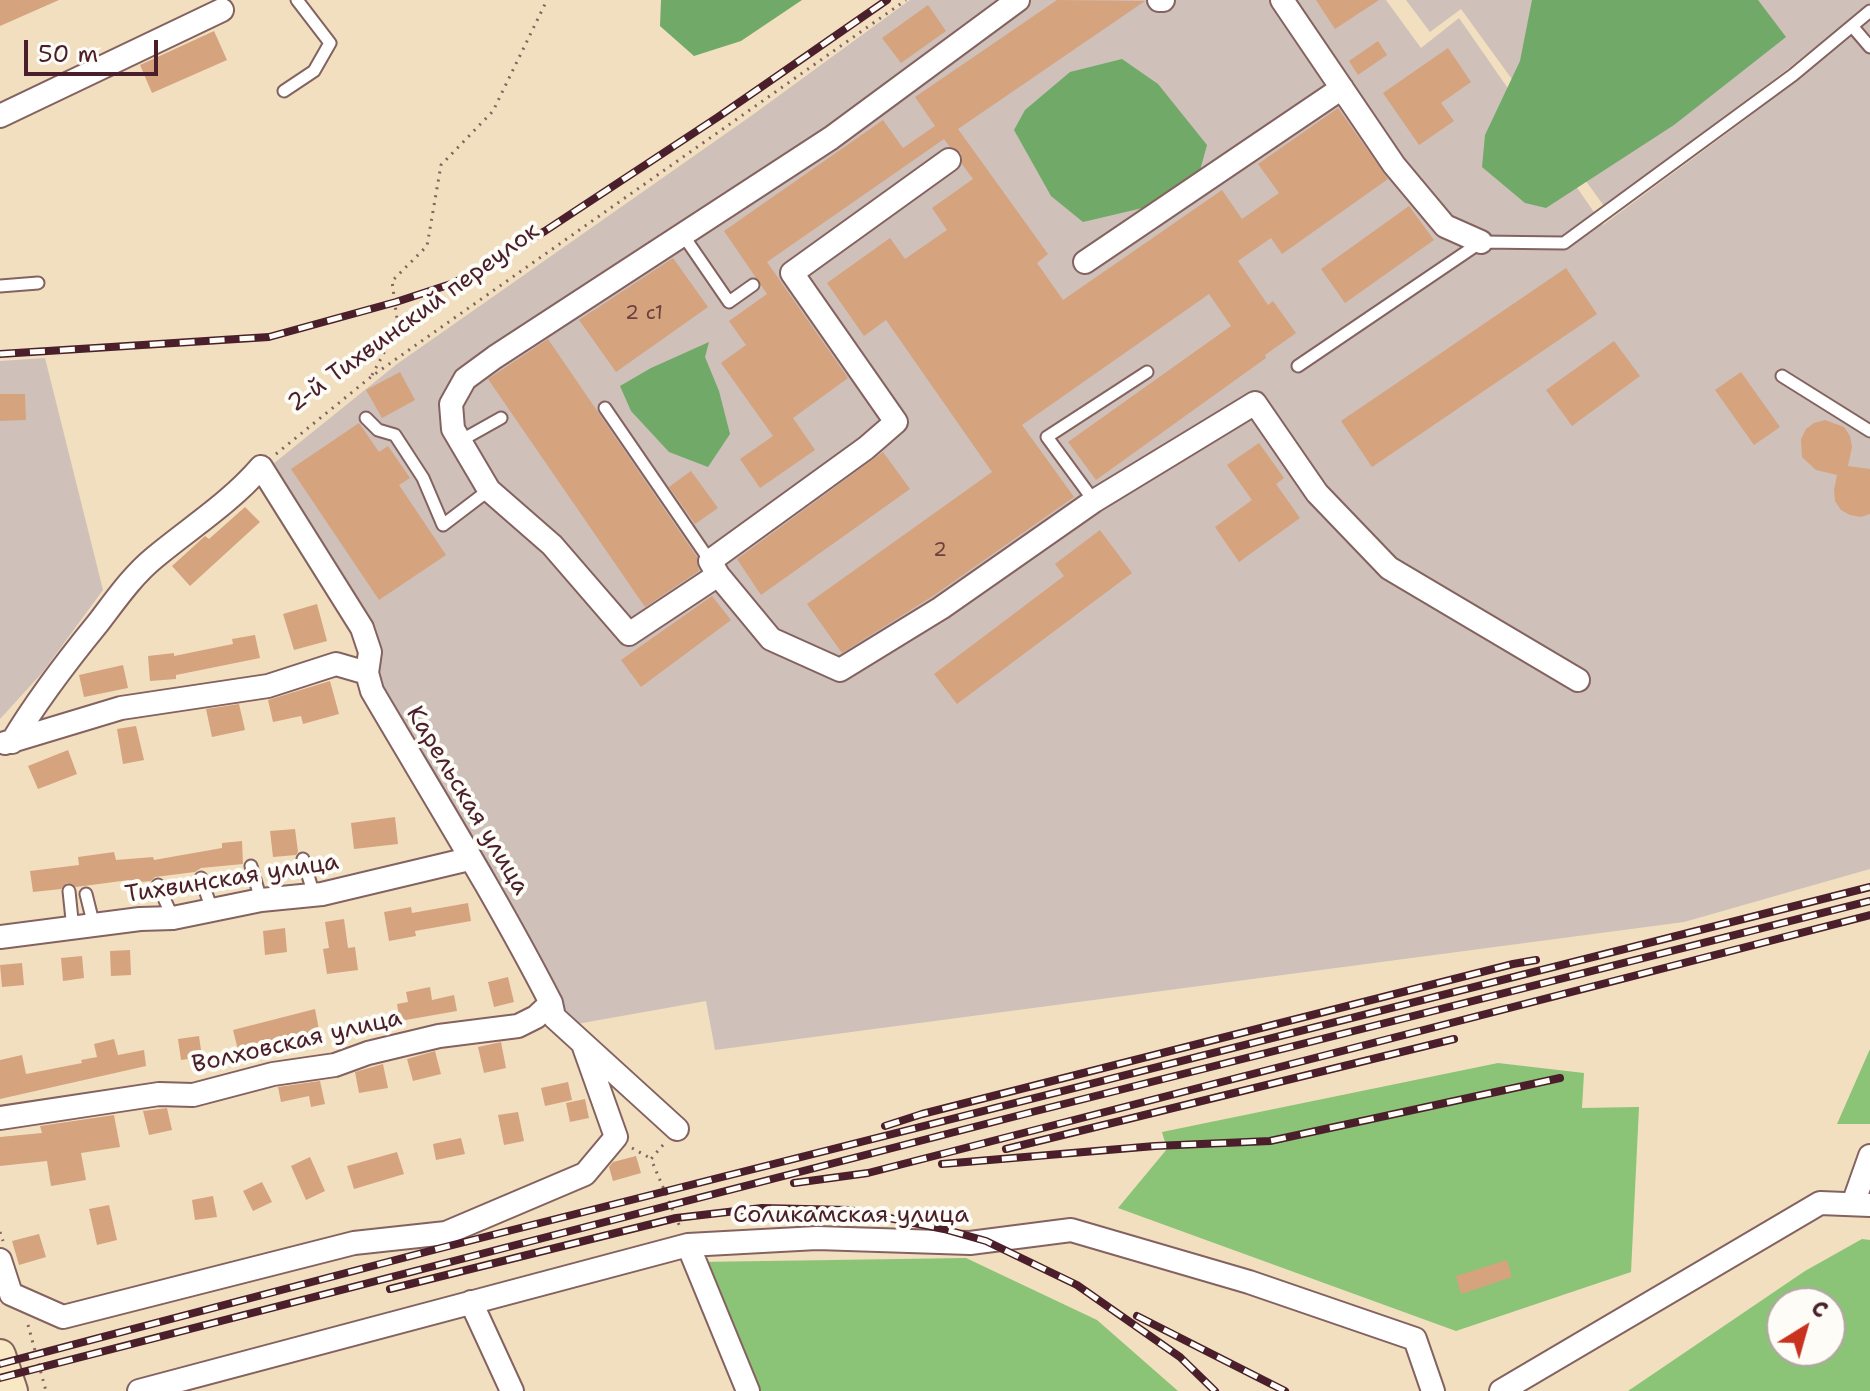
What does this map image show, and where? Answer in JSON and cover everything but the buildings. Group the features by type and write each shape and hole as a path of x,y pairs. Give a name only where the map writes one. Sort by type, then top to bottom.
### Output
{"main road":[{"path":"0,1355 12,1391"}],"street":[{"path":"949,160 792,273 896,422 629,634 552,545 489,490 453,429 451,404 465,379 831,138 1018,0"},
{"path":"1282,0 1394,165 1445,226 1481,242"},
{"path":"0,116 228,5"},
{"path":"1085,262 1342,88"},
{"path":"714,568 771,639 840,670 941,608 1094,501 1206,430 1255,403 1317,493 1389,568 1578,680"},
{"path":"6,743 115,600 152,560 245,486 261,467"},
{"name":"Карельская улица","path":"261,467 362,628 370,652 367,673 372,691 469,859 506,916 551,1003 554,1017 677,1129"},
{"path":"6,743 121,708 268,686 336,664 367,673"},
{"name":"Тихвинская улица","path":"0,937 140,919 173,918 261,900 314,895 469,859"},
{"name":"Волховская улица","path":"0,1118 159,1094 193,1095 273,1074 335,1065 368,1053 439,1036 518,1026 536,1017 551,1003"},
{"path":"0,1260 11,1294 63,1317 354,1243 446,1233 585,1174 616,1137 583,1044"},
{"path":"1501,1391 1820,1203 1862,1205 1870,1156"},
{"name":"Соликамская улица","path":"139,1391 688,1245 817,1238 970,1243 1071,1230 1249,1282 1415,1339 1433,1391"},
{"path":"688,1245 748,1391"},
{"path":"471,1302 512,1391"}],"lane":[{"path":"284,91 314,71 330,43 297,0"},
{"path":"1298,366 1481,242 1564,243 1781,84 1870,11"},
{"path":"1852,26 1870,47"},
{"path":"683,235 729,302 753,285"},
{"path":"0,286 38,283"},
{"path":"1094,501 1047,437 1147,372"},
{"path":"1782,376 1870,431"},
{"path":"605,408 714,568"},
{"path":"366,418 378,430 395,435 423,478 443,525 489,490"},
{"path":"460,441 501,418"},
{"path":"303,859 314,895"},
{"path":"251,866 261,900"},
{"path":"201,878 212,910"},
{"path":"158,885 173,918"},
{"path":"69,891 83,928"},
{"path":"83,928 86,894"}],"path":[{"path":"372,376 398,327 392,281 427,246 441,165 493,111 547,0"},
{"name":"2-й Тихвинский переулок","path":"261,467 372,376 906,0"},
{"path":"677,1129 651,1159 688,1245"}],"shaded area":[{"path":"910,0 1386,0 1421,48 1459,18 1603,225 1745,120 1870,19 1870,869 1684,922 715,1050 706,1001 571,1025 363,664 360,623 268,468 397,364 751,116"},
{"path":"1406,0 1870,0 1870,3 1789,68 1604,206 1461,9 1430,32"},
{"path":"45,358 103,590 42,673 0,719 0,361"}],"green space":[{"path":"661,0 802,0 741,41 694,56 660,26"},
{"path":"1532,0 1758,0 1786,37 1674,125 1546,208 1525,203 1482,167 1485,135 1520,61"},
{"path":"1122,59 1158,84 1207,145 1199,174 1151,206 1083,222 1051,196 1014,130 1025,110 1070,72"},
{"path":"709,342 705,357 719,391 730,434 708,467 669,452 631,411 620,386"},
{"path":"1870,1049 1870,1124 1837,1124"},
{"path":"1498,1063 1584,1073 1582,1108 1639,1107 1631,1272 1456,1331 1118,1208 1167,1149 1162,1132"},
{"path":"1862,1239 1870,1240 1870,1391 1628,1391 1766,1297 1766,1367 1846,1367 1846,1287 1781,1287"},
{"path":"966,1258 1097,1320 1178,1391 753,1391 699,1262"}],"railway":[{"path":"0,354 269,337 454,283 545,231 887,0"},
{"path":"0,1364 441,1248 1870,887"},
{"path":"0,1378 1036,1111 1870,901"},
{"path":"794,1183 868,1173 1870,915"},
{"path":"885,1126 922,1114 1536,960"},
{"path":"1006,1149 1454,1039"},
{"path":"942,1164 1155,1146 1270,1141 1560,1078"},
{"path":"390,1289 676,1218 762,1208 849,1210 944,1229 986,1241 1077,1285 1180,1357 1215,1391"},
{"path":"1137,1316 1285,1391"}]}
